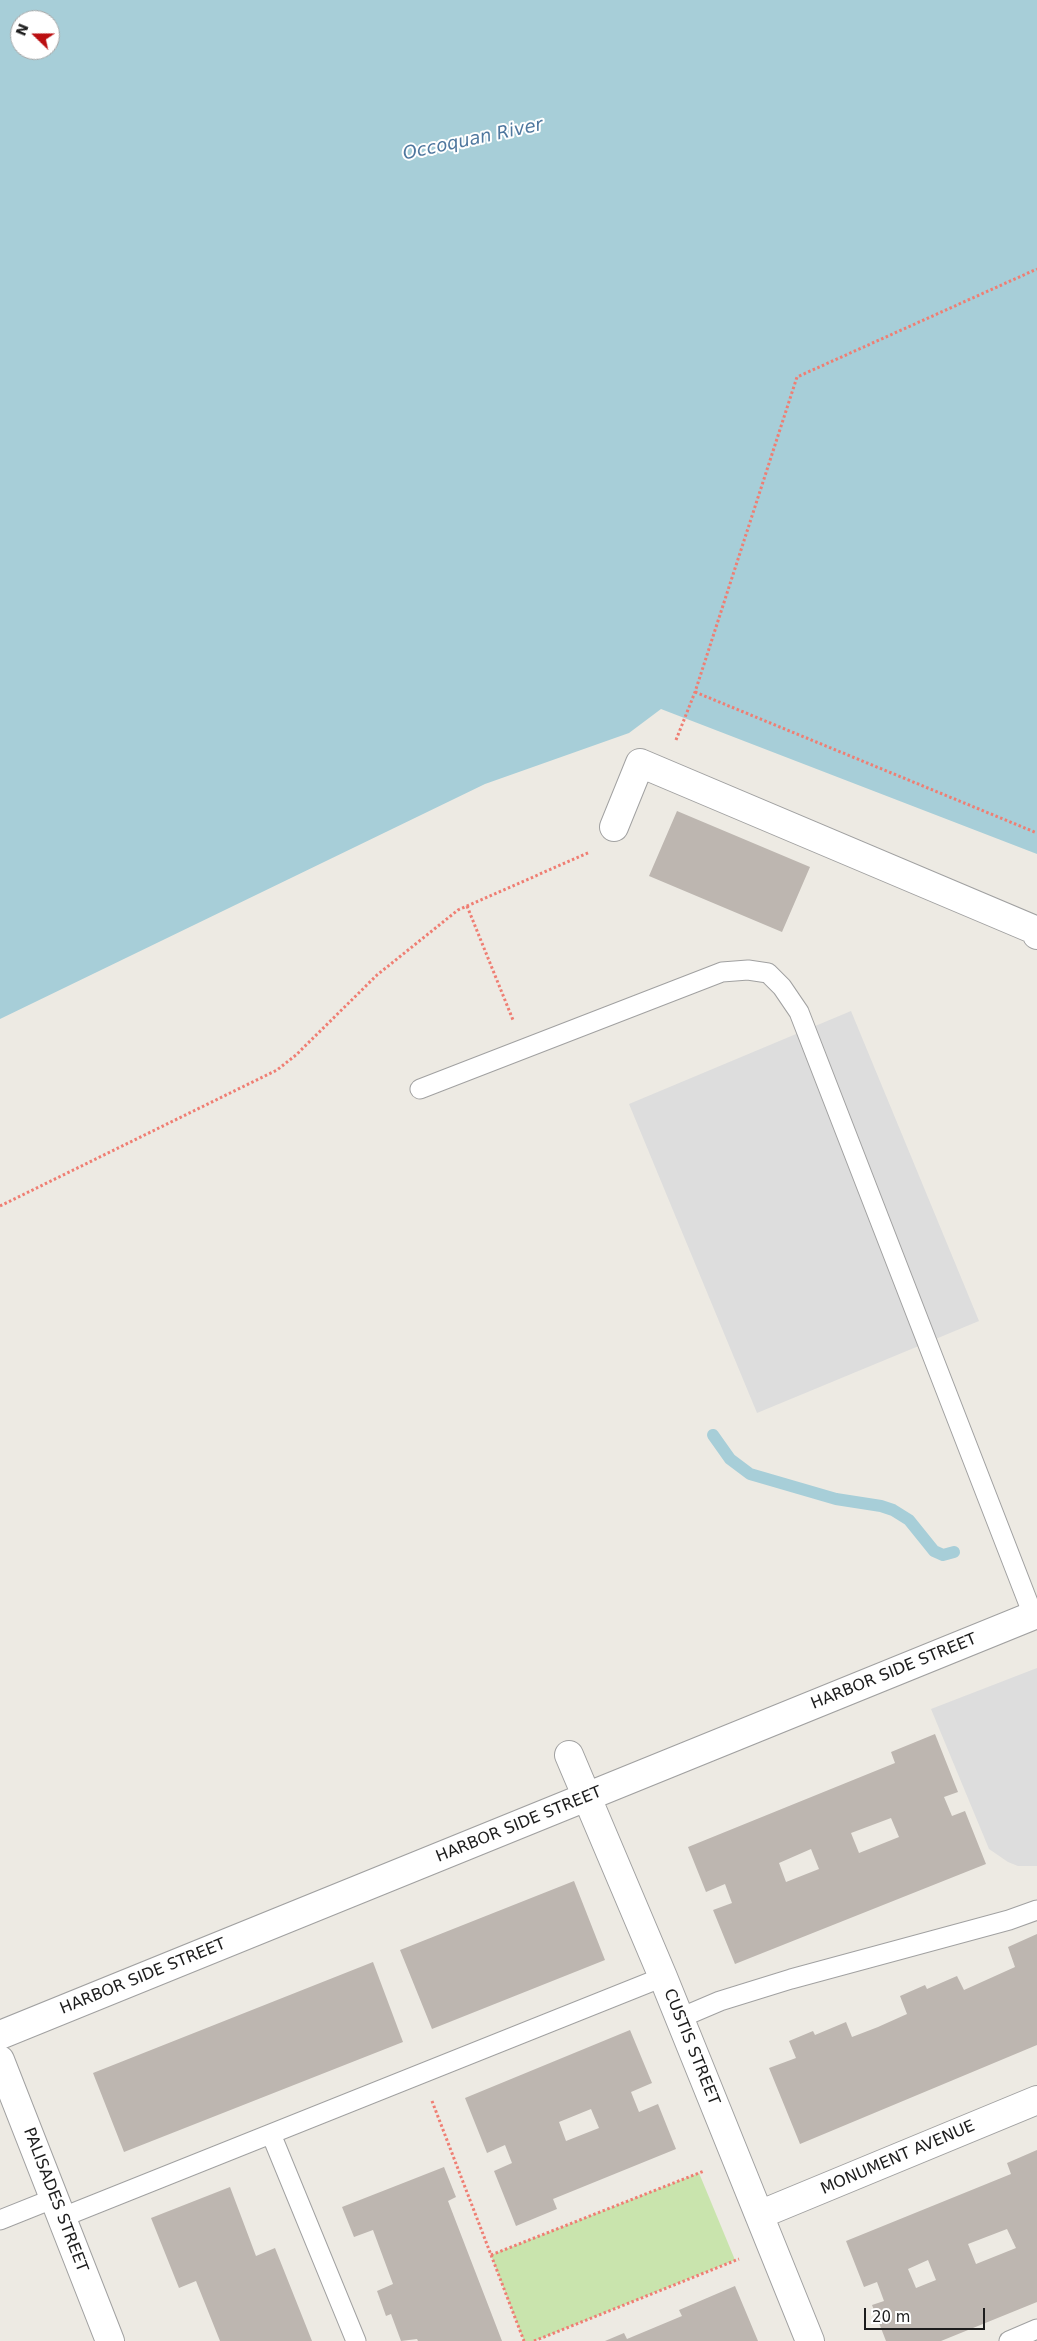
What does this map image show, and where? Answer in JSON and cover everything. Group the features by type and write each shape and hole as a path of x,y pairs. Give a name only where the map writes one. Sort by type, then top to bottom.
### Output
{"street":[{"path":"614,827 640,763 1035,930 1037,935"},
{"name":"HARBOR SIDE STREET","path":"0,2035 1035,1614"},
{"name":"CUSTIS STREET","path":"569,1755 680,2018 810,2341"},
{"name":"PALISADES STREET","path":"0,2060 110,2341"},
{"name":"MONUMENT AVENUE","path":"759,2215 1037,2100"}],"lane":[{"path":"420,1089 722,972 748,970 768,973 782,987 799,1012 1035,1614"},
{"path":"680,2018 720,2001 1009,1920 1037,1910"},
{"path":"0,2220 59,2208 271,2134 663,1977"},
{"path":"271,2134 356,2341"},
{"path":"1009,2341 1037,2329"}],"path":[{"path":"684,718 695,692 797,377 1037,268"},
{"path":"695,692 1037,833"},
{"path":"0,1206 277,1070 296,1055 377,975 458,910 606,845 614,827"},
{"path":"467,906 524,1049"},
{"path":"422,2074 524,2341"},
{"path":"491,2255 736,2156"},
{"path":"534,2341 772,2247"}],"green space":[{"path":"699,2173 735,2260 534,2341 524,2341 491,2255"}],"shaded area":[{"path":"851,1011 979,1321 757,1413 629,1104"},
{"path":"1037,1668 1037,1866 1018,1866 1008,1862 989,1849 931,1709"}],"water":[{"name":"Occoquan River","path":"0,0 1037,0 1037,854 661,709 629,733 485,784 0,1019"}],"building":[{"path":"677,811 810,867 782,932 649,876"},
{"path":"935,1734 958,1792 944,1797 952,1816 965,1811 986,1864 735,1964 713,1910 732,1903 725,1884 706,1892 688,1847 895,1763 891,1752","holes":["891,1818 899,1837 859,1853 851,1833","811,1849 819,1869 786,1882 779,1863"]},
{"path":"574,1881 605,1960 432,2029 400,1950"},
{"path":"1037,1934 1037,2045 800,2144 769,2068 796,2058 789,2041 813,2031 815,2035 846,2022 852,2037 878,2027 907,2014 900,1996 925,1985 927,1989 957,1976 964,1990 1015,1967 1008,1947"},
{"path":"373,1962 403,2042 124,2152 93,2073"},
{"path":"630,2030 652,2083 631,2092 639,2112 658,2104 676,2149 553,2199 557,2209 516,2226 494,2171 512,2163 505,2145 487,2153 465,2098","holes":["591,2109 599,2128 566,2141 559,2122"]},
{"path":"1037,2150 1037,2302 941,2341 886,2341 872,2305 884,2301 877,2282 864,2287 846,2241 1011,2174 1007,2163","holes":["1007,2229 1016,2248 976,2264 968,2244","928,2260 936,2280 916,2288 908,2269"]},
{"path":"444,2167 456,2197 448,2201 502,2341 418,2341 417,2339 401,2341 391,2314 386,2316 377,2291 393,2284 373,2230 354,2237 342,2207"},
{"path":"230,2187 256,2256 275,2248 312,2341 220,2341 196,2281 179,2288 151,2218"},
{"path":"735,2286 758,2341 605,2341 624,2333 627,2339 682,2316 679,2310"}],"waterway":[{"path":"713,1435 730,1459 750,1474 836,1499 881,1506 893,1510 909,1520 934,1551 943,1555 954,1552"}]}
